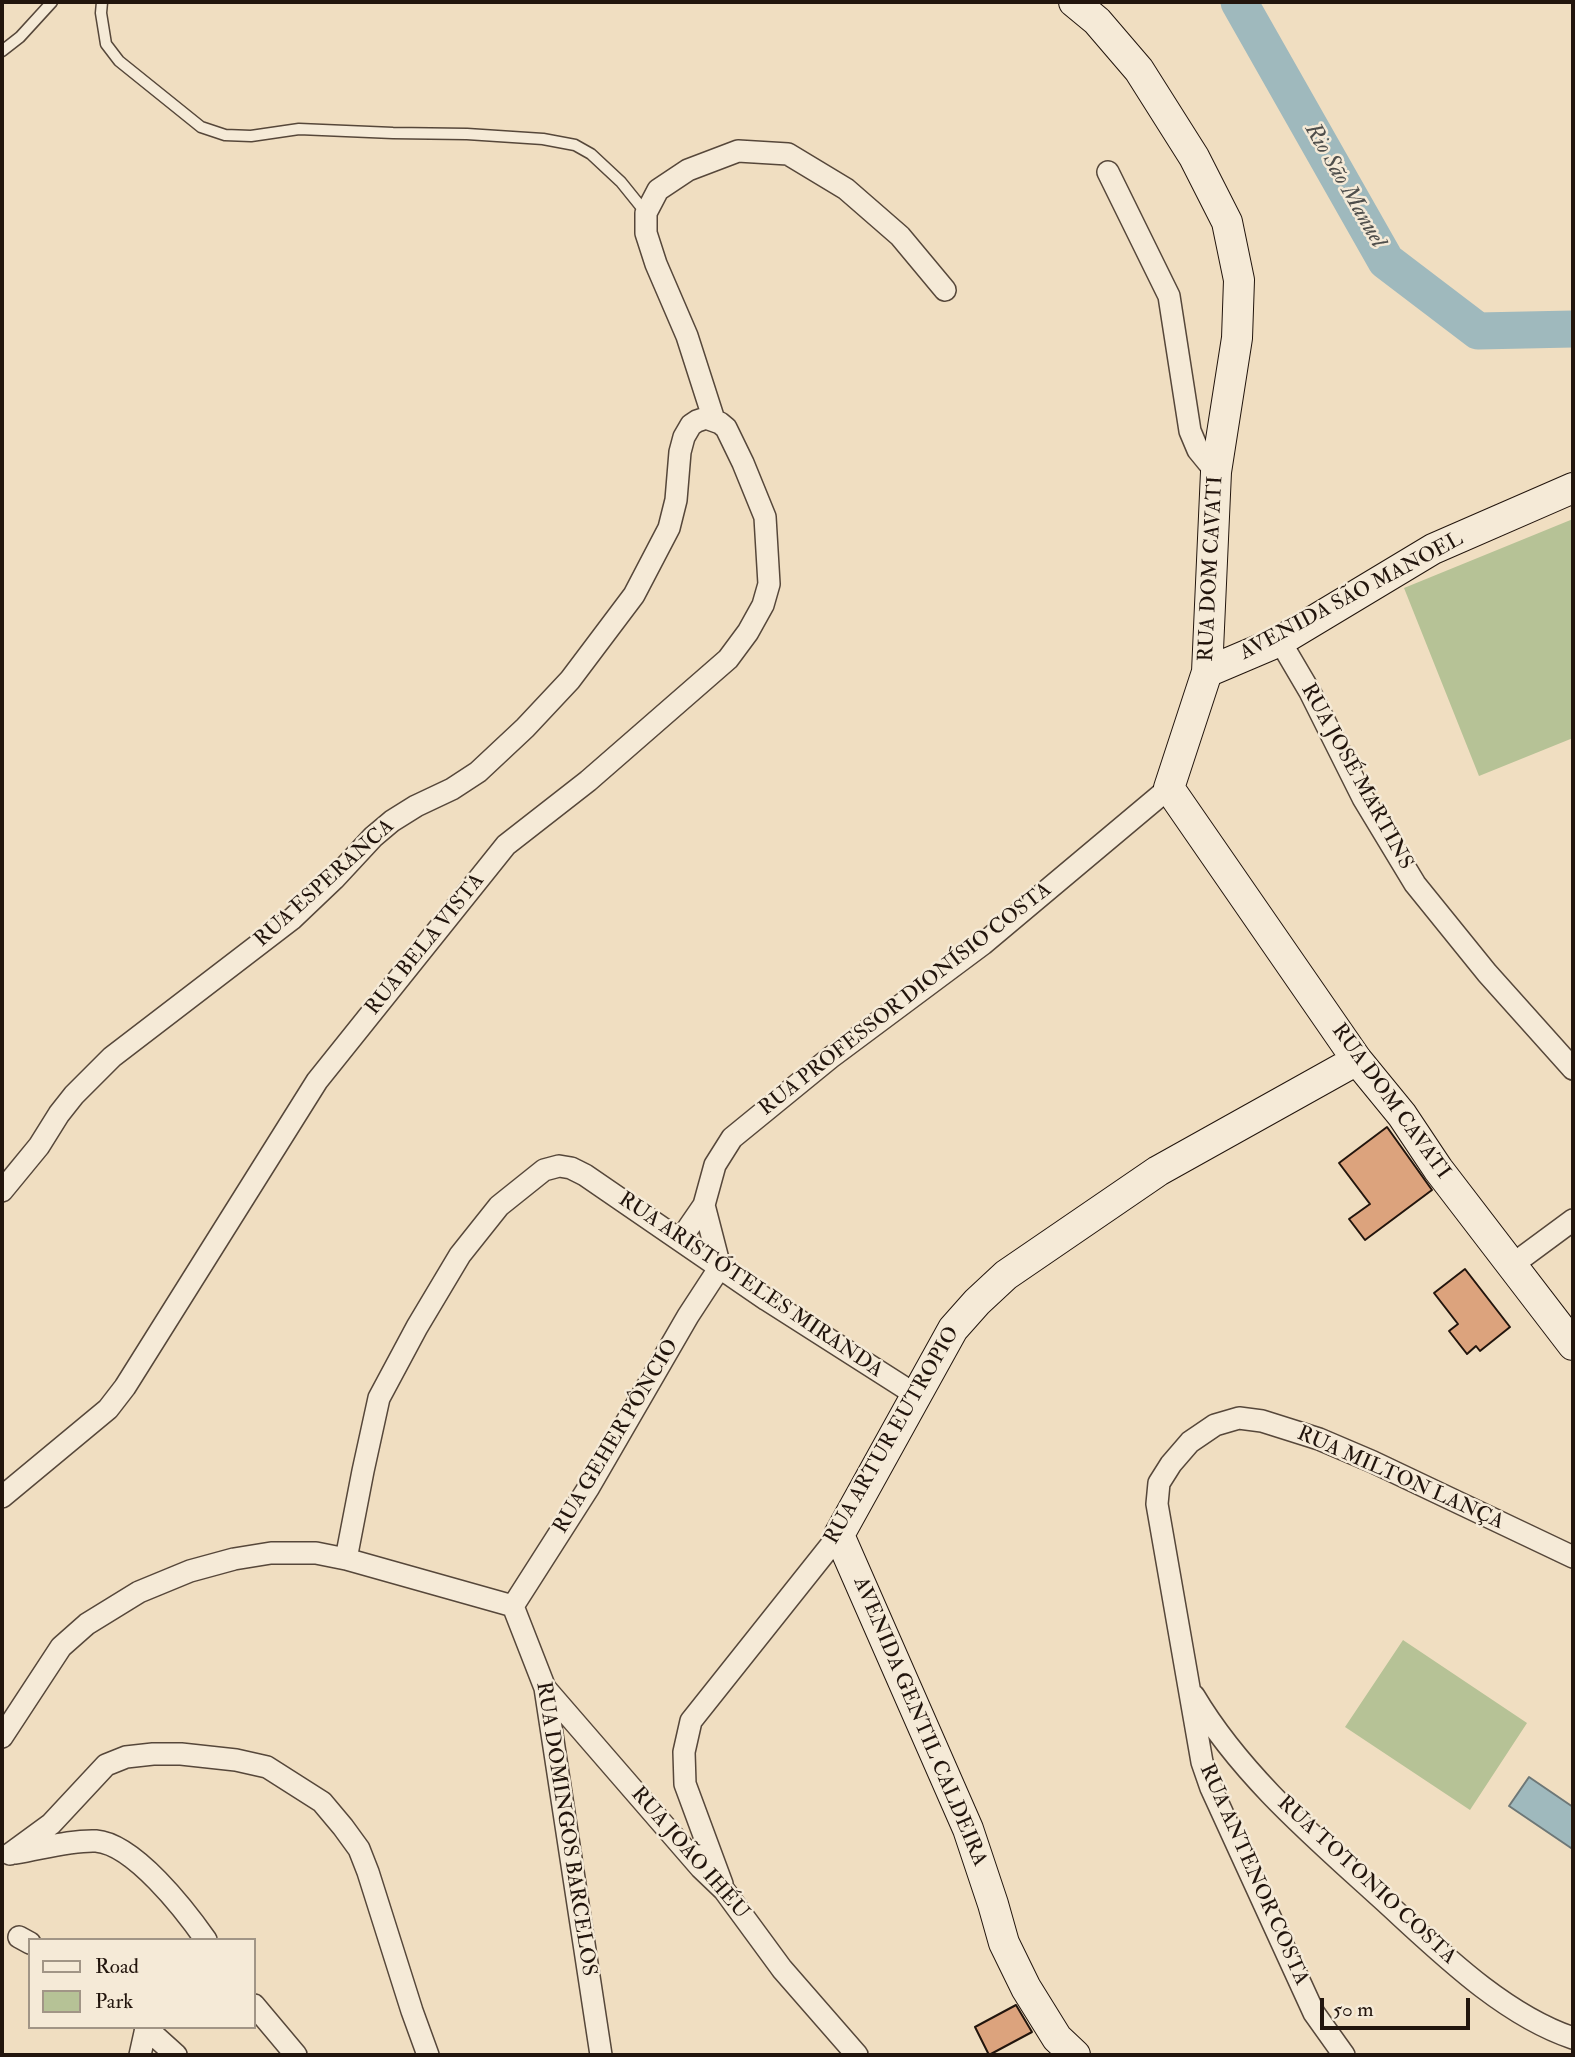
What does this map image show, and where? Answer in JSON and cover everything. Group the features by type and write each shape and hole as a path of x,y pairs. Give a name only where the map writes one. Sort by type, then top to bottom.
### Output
{"main road":[{"name":"RUA DOM CAVATI","path":"1074,2 1097,20 1139,70 1194,157 1227,222 1239,280 1237,338 1216,472 1207,673 1169,788 1357,1060 1402,1115 1438,1169 1573,1345"},
{"name":"AVENIDA SÃO MANOEL","path":"1207,673 1280,641 1433,549 1573,488"},
{"name":"RUA ARTUR EUTROPIO","path":"839,1535 953,1329 977,1301 1006,1276 1158,1171 1357,1060"},
{"name":"AVENIDA GENTIL CALDEIRA","path":"839,1535 968,1829 1004,1943 1026,1988 1057,2038 1075,2055"}],"street":[{"path":"705,420 687,336 656,264 646,233 646,213 658,190 688,170 738,151 788,154 846,189 900,236 945,290"},
{"path":"1108,172 1169,296 1190,431 1198,450 1216,472"},
{"name":"RUA ESPERANCA","path":"2,1191 39,1146 74,1095 111,1057 292,919 392,821 478,772 525,729 570,680 634,595 669,528 676,500 684,437 691,425 705,420"},
{"name":"RUA BELA VISTA","path":"2,1497 108,1409 125,1387 317,1082 506,845 588,781 728,659 748,632 763,605 769,584 765,517 726,428 705,420"},
{"name":"RUA JOSÉ MARTINS","path":"1280,641 1310,692 1363,798 1415,884 1487,973 1573,1069"},
{"name":"RUA PROFESSOR DIONÍSIO COSTA","path":"680,1240 704,1205 715,1165 732,1138 830,1058 984,944 1169,788"},
{"name":"RUA ARISTÓTELES MIRANDA","path":"346,1559 379,1398 396,1364 460,1255 499,1206 544,1170 559,1166 585,1175 767,1300 916,1395"},
{"path":"704,1205 720,1267"},
{"path":"1512,1265 1573,1220"},
{"name":"RUA GEHER PÔNCIO","path":"513,1606 589,1487 688,1316 720,1267"},
{"name":"RUA MILTON LANÇA","path":"1195,1726 1157,1504 1159,1483 1171,1464 1190,1442 1215,1426 1239,1418 1262,1420 1319,1439 1573,1557"},
{"name":"RUA ARTUR EUTROPIO","path":"724,1890 685,1784 684,1752 691,1721 839,1535"},
{"path":"2,1737 61,1647 87,1624 139,1592 190,1571 234,1559 271,1553 316,1553 513,1606"},
{"name":"RUA DOMINGOS BARCELOS","path":"513,1606 545,1688 603,2050"},
{"name":"RUA JOÃO IHÉU","path":"545,1688 701,1868 724,1890 782,1969 857,2055"},
{"name":"RUA TOTONIO COSTA","path":"1190,1689 1209,1721 1254,1776 1337,1858 1460,1969 1529,2017 1573,2038"},
{"name":"RUA ANTENOR COSTA","path":"1195,1726 1202,1762 1211,1788 1314,2014 1344,2055"},
{"path":"6,1856 51,1824 106,1765 126,1758 181,1754 236,1760 267,1767 322,1802 359,1849 428,2055"},
{"path":"6,1856 96,1841 113,1846 128,1854 177,1902 204,1938"},
{"path":"256,2007 296,2055"},
{"path":"140,2055 145,2029"},
{"path":"146,2029 176,2055"}],"lane":[{"path":"2,51 20,37 52,2"},
{"path":"102,2 106,44 119,61 201,127 225,135 251,136 299,129 467,134 543,139 575,145 591,155 621,182 646,213"}],"green space":[{"path":"1573,519 1573,738 1479,776 1404,588"},
{"path":"1403,1640 1527,1723 1470,1810 1345,1727"}],"water":[{"path":"1529,1777 1573,1807 1571,1848 1509,1806"}],"building":[{"path":"1387,1127 1432,1190 1365,1240 1349,1219 1370,1204 1339,1163"},
{"path":"1465,1269 1510,1327 1480,1351 1476,1346 1467,1354 1449,1331 1458,1324 1434,1293"},
{"path":"1016,2005 1032,2032 989,2055 975,2027"}],"waterway":[{"name":"Rio São Manuel","path":"1239,2 1386,261 1478,331 1573,329"}]}
